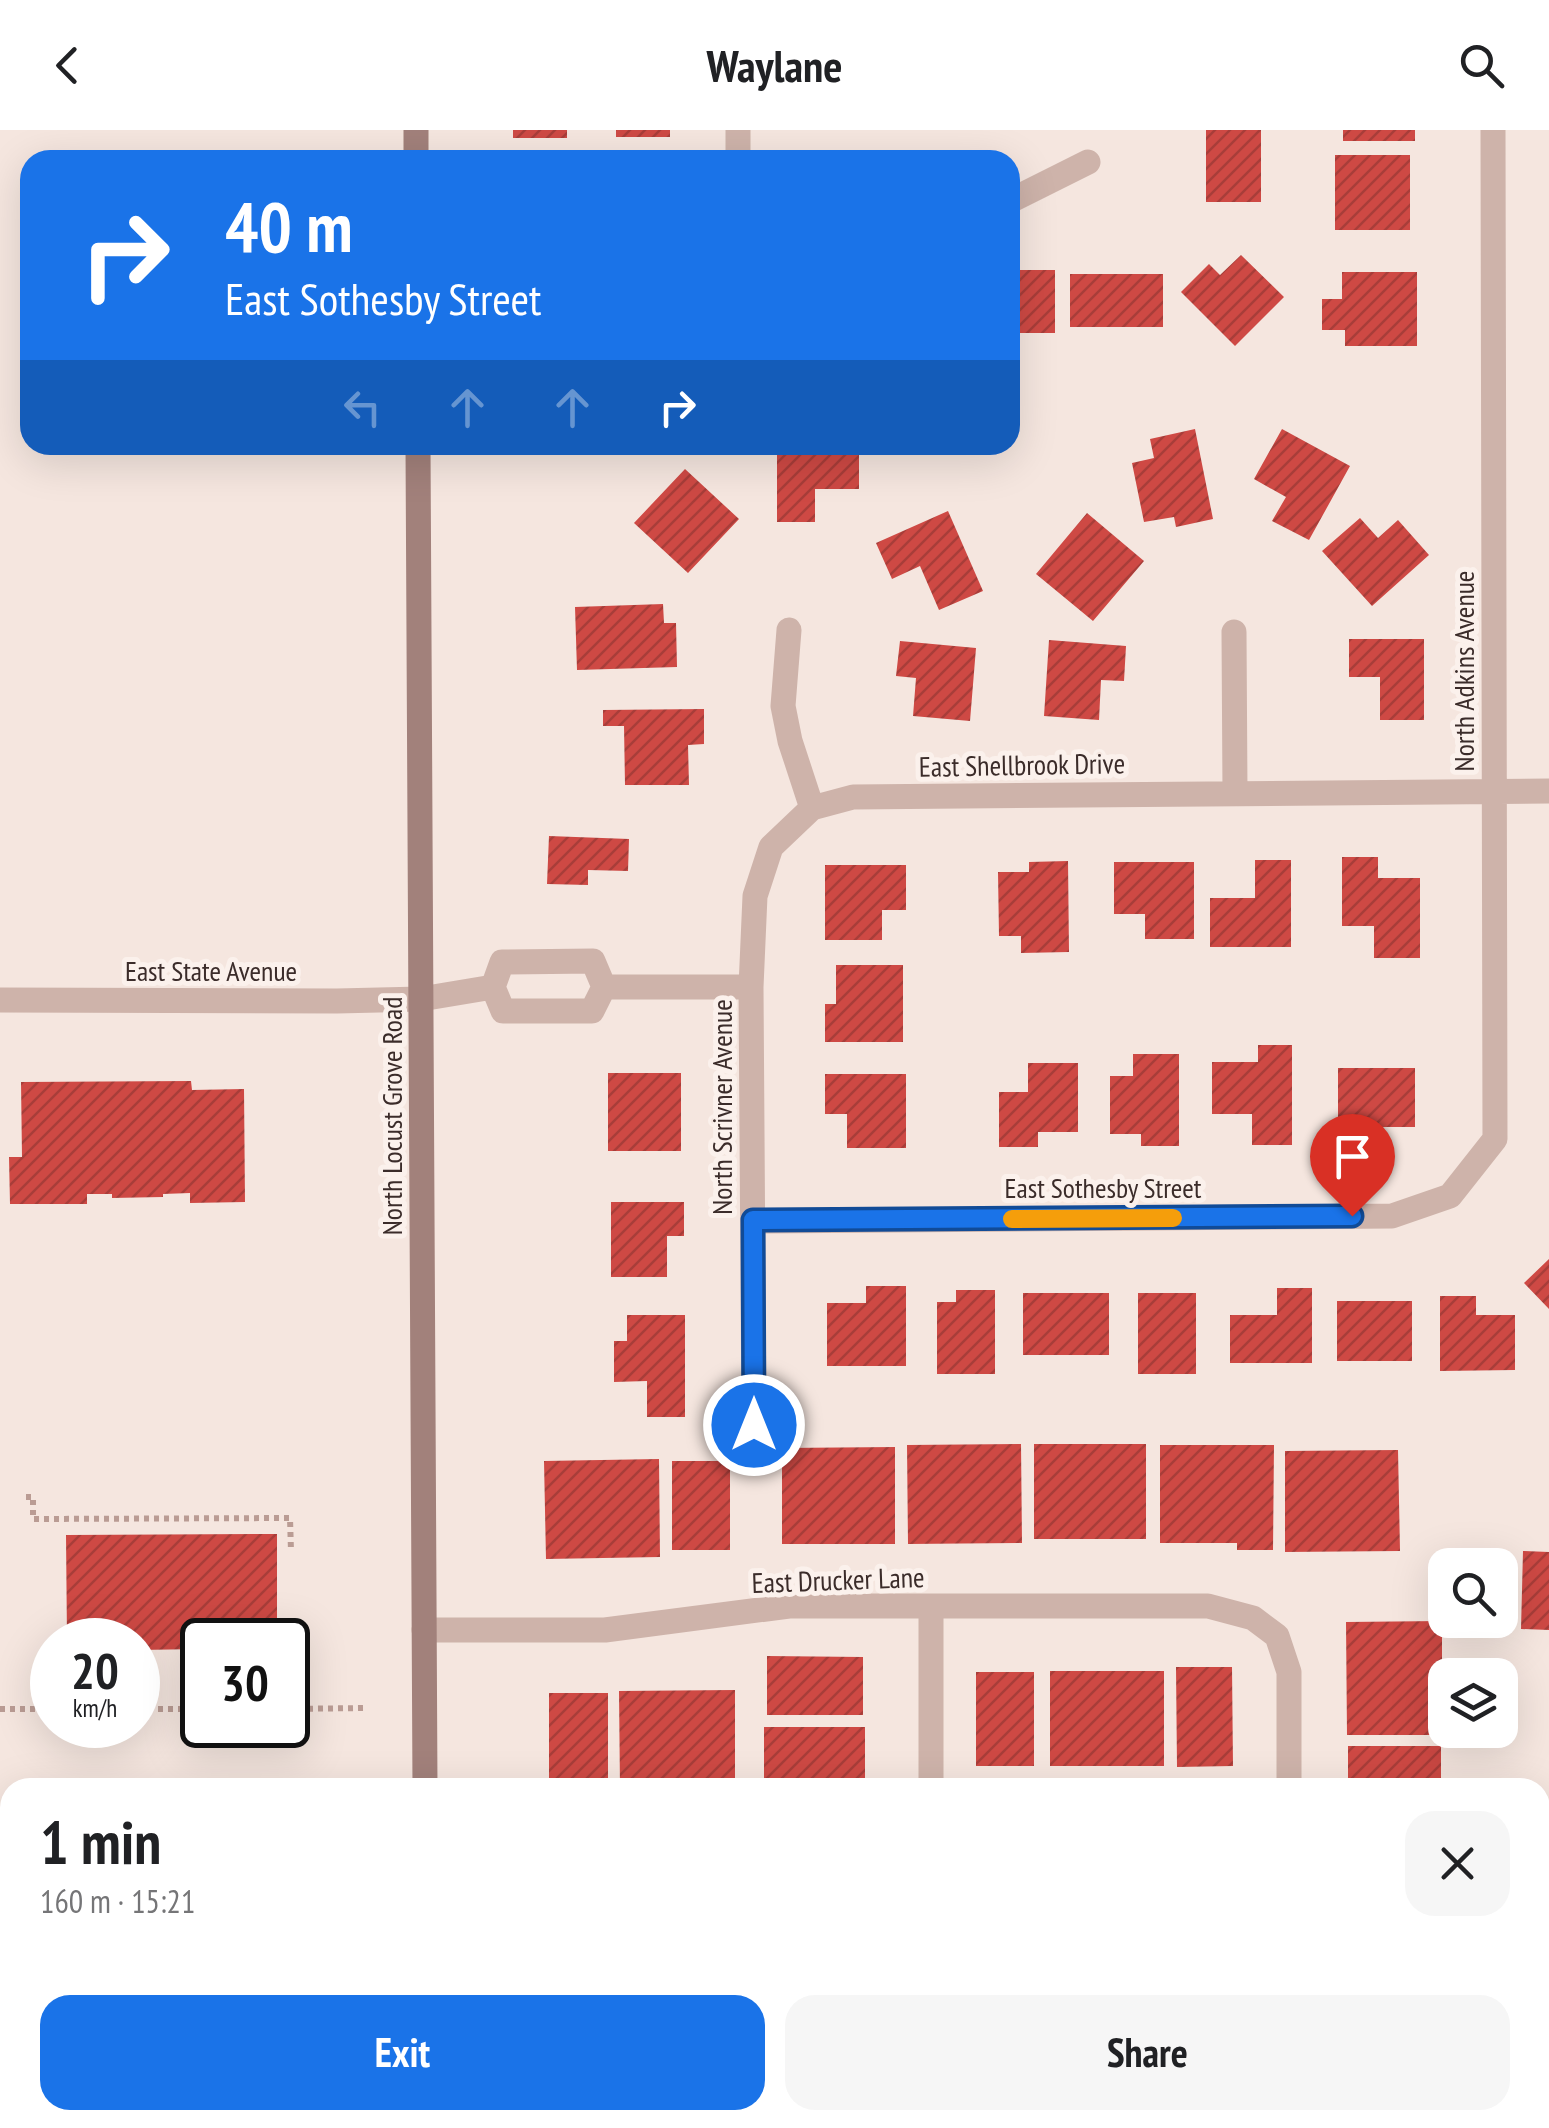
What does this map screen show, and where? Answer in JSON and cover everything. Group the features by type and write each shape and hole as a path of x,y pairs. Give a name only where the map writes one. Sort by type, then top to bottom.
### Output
{"main road":[{"name":"North Locust Grove Road","path":"418,455 424,1778"}],"street":[{"name":"North Adkins Avenue","path":"1450,1196 1495,1138 1493,130"},
{"path":"1020,196 1088,162"},
{"path":"789,630 783,706 812,808"},
{"path":"1234,632 1235,793"},
{"name":"East Shellbrook Drive","path":"812,808 853,797 1549,791"},
{"name":"North Scrivner Avenue","path":"754,1425 751,987 755,896 771,847 812,808"},
{"path":"593,961 604,987 592,1011 503,1011 493,987 502,962 593,961"},
{"path":"421,999 493,987"},
{"path":"604,987 751,987"},
{"name":"East State Avenue","path":"0,1000 421,999"},
{"name":"East Sothesby Street","path":"753,1220 1392,1216 1450,1196"},
{"name":"East Drucker Lane","path":"424,1630 605,1630 789,1606 1208,1606 1253,1618 1278,1636 1289,1672 1289,1778"},
{"path":"931,1606 931,1778"}],"path":[{"path":"26,1498 32,1498 34,1518 290,1518 291,1551"},
{"path":"310,1709 364,1708"},
{"path":"0,1709 30,1709"}],"building":[{"path":"513,130 567,130 567,138 513,138"},
{"path":"616,130 670,130 670,137 616,137"},
{"path":"1206,130 1261,130 1261,202 1206,202"},
{"path":"1343,130 1415,130 1415,141 1343,141"},
{"path":"1335,155 1410,155 1410,230 1335,230"},
{"path":"1241,255 1284,297 1235,346 1181,292 1209,264 1220,275"},
{"path":"1020,270 1055,270 1055,333 1020,333"},
{"path":"1342,272 1417,272 1417,346 1345,346 1345,330 1322,330 1322,299 1342,299"},
{"path":"1070,274 1163,274 1163,327 1070,327"},
{"path":"1195,429 1213,519 1176,527 1174,517 1144,522 1132,463 1154,458 1150,439"},
{"path":"1282,429 1350,466 1309,540 1272,521 1286,497 1254,479"},
{"path":"777,455 859,455 859,489 815,489 815,522 777,522"},
{"path":"685,469 739,519 688,573 634,523"},
{"path":"948,511 983,591 939,610 920,566 892,579 876,543"},
{"path":"1087,513 1144,561 1093,621 1036,574"},
{"path":"1360,518 1378,538 1398,520 1429,555 1372,606 1322,551"},
{"path":"663,604 664,623 676,623 677,667 577,670 575,607"},
{"path":"1349,639 1424,639 1424,720 1380,720 1380,677 1349,677"},
{"path":"1049,640 1126,646 1124,681 1101,680 1099,720 1044,716"},
{"path":"900,641 976,648 970,721 913,716 916,678 896,676"},
{"path":"704,709 704,744 688,745 689,785 625,785 624,726 603,726 603,710"},
{"path":"549,836 629,839 628,871 588,870 588,885 547,884"},
{"path":"1342,857 1378,857 1378,878 1420,878 1420,958 1374,958 1374,926 1342,926"},
{"path":"1255,860 1291,860 1291,947 1210,947 1210,898 1255,898"},
{"path":"1068,861 1069,952 1021,953 1021,936 999,936 998,872 1029,872 1029,862"},
{"path":"1114,862 1194,862 1194,939 1145,939 1145,914 1114,914"},
{"path":"825,865 906,865 906,910 882,910 882,940 825,940"},
{"path":"836,965 903,965 903,1042 825,1042 825,1004 836,1004"},
{"path":"1258,1045 1292,1045 1292,1145 1252,1145 1252,1114 1212,1114 1212,1062 1258,1062"},
{"path":"1133,1054 1179,1054 1179,1146 1141,1146 1141,1134 1110,1134 1110,1076 1133,1076"},
{"path":"1028,1063 1078,1063 1078,1132 1038,1132 1038,1147 999,1147 999,1092 1028,1092"},
{"path":"1338,1068 1415,1068 1415,1127 1377,1127 1377,1147 1338,1147"},
{"path":"608,1073 681,1073 681,1151 608,1151"},
{"path":"825,1074 906,1074 906,1148 847,1148 847,1114 825,1114"},
{"path":"191,1081 192,1090 244,1089 245,1202 190,1203 190,1193 112,1198 112,1194 87,1194 87,1204 10,1204 9,1157 22,1157 21,1082"},
{"path":"611,1202 684,1202 684,1236 667,1236 667,1277 611,1277"},
{"path":"1549,1259 1549,1309 1524,1283"},
{"path":"866,1286 906,1286 906,1366 827,1366 827,1303 866,1303"},
{"path":"1277,1288 1312,1288 1312,1363 1230,1363 1230,1315 1277,1315"},
{"path":"956,1290 995,1290 995,1374 937,1374 937,1302 956,1302"},
{"path":"1023,1293 1109,1293 1109,1355 1023,1355"},
{"path":"1138,1293 1196,1293 1196,1374 1138,1374"},
{"path":"1440,1296 1476,1296 1476,1315 1515,1315 1515,1370 1440,1371"},
{"path":"1337,1301 1412,1301 1412,1361 1337,1361"},
{"path":"627,1315 685,1315 685,1417 647,1417 647,1381 614,1382 614,1341 627,1341"},
{"path":"1021,1444 1022,1543 908,1544 907,1445"},
{"path":"1034,1444 1146,1444 1146,1539 1034,1539"},
{"path":"1160,1445 1274,1445 1273,1550 1237,1550 1237,1543 1160,1543"},
{"path":"895,1447 895,1544 782,1544 782,1448"},
{"path":"1398,1450 1400,1551 1285,1552 1285,1451"},
{"path":"659,1459 660,1557 546,1559 544,1461"},
{"path":"672,1461 730,1461 730,1550 672,1550"},
{"path":"277,1534 277,1618 180,1618 180,1649 160,1650 160,1618 67,1618 66,1535"},
{"path":"1523,1551 1549,1552 1549,1630 1521,1629"},
{"path":"1428,1621 1428,1638 1442,1638 1442,1658 1428,1658 1428,1735 1347,1735 1346,1622"},
{"path":"767,1656 863,1657 863,1715 767,1715"},
{"path":"1176,1667 1232,1667 1233,1766 1177,1767"},
{"path":"1050,1671 1164,1671 1164,1766 1050,1766"},
{"path":"976,1672 1034,1672 1034,1766 976,1766"},
{"path":"735,1690 735,1778 620,1778 619,1691"},
{"path":"549,1693 608,1693 608,1778 549,1778"},
{"path":"764,1727 865,1727 865,1778 764,1778"},
{"path":"1348,1746 1441,1748 1441,1778 1348,1778"}],"slow traffic":[{"path":"1012,1219 1173,1218"}],"route":[{"path":"754,1425 753,1220 1352,1216"}]}
